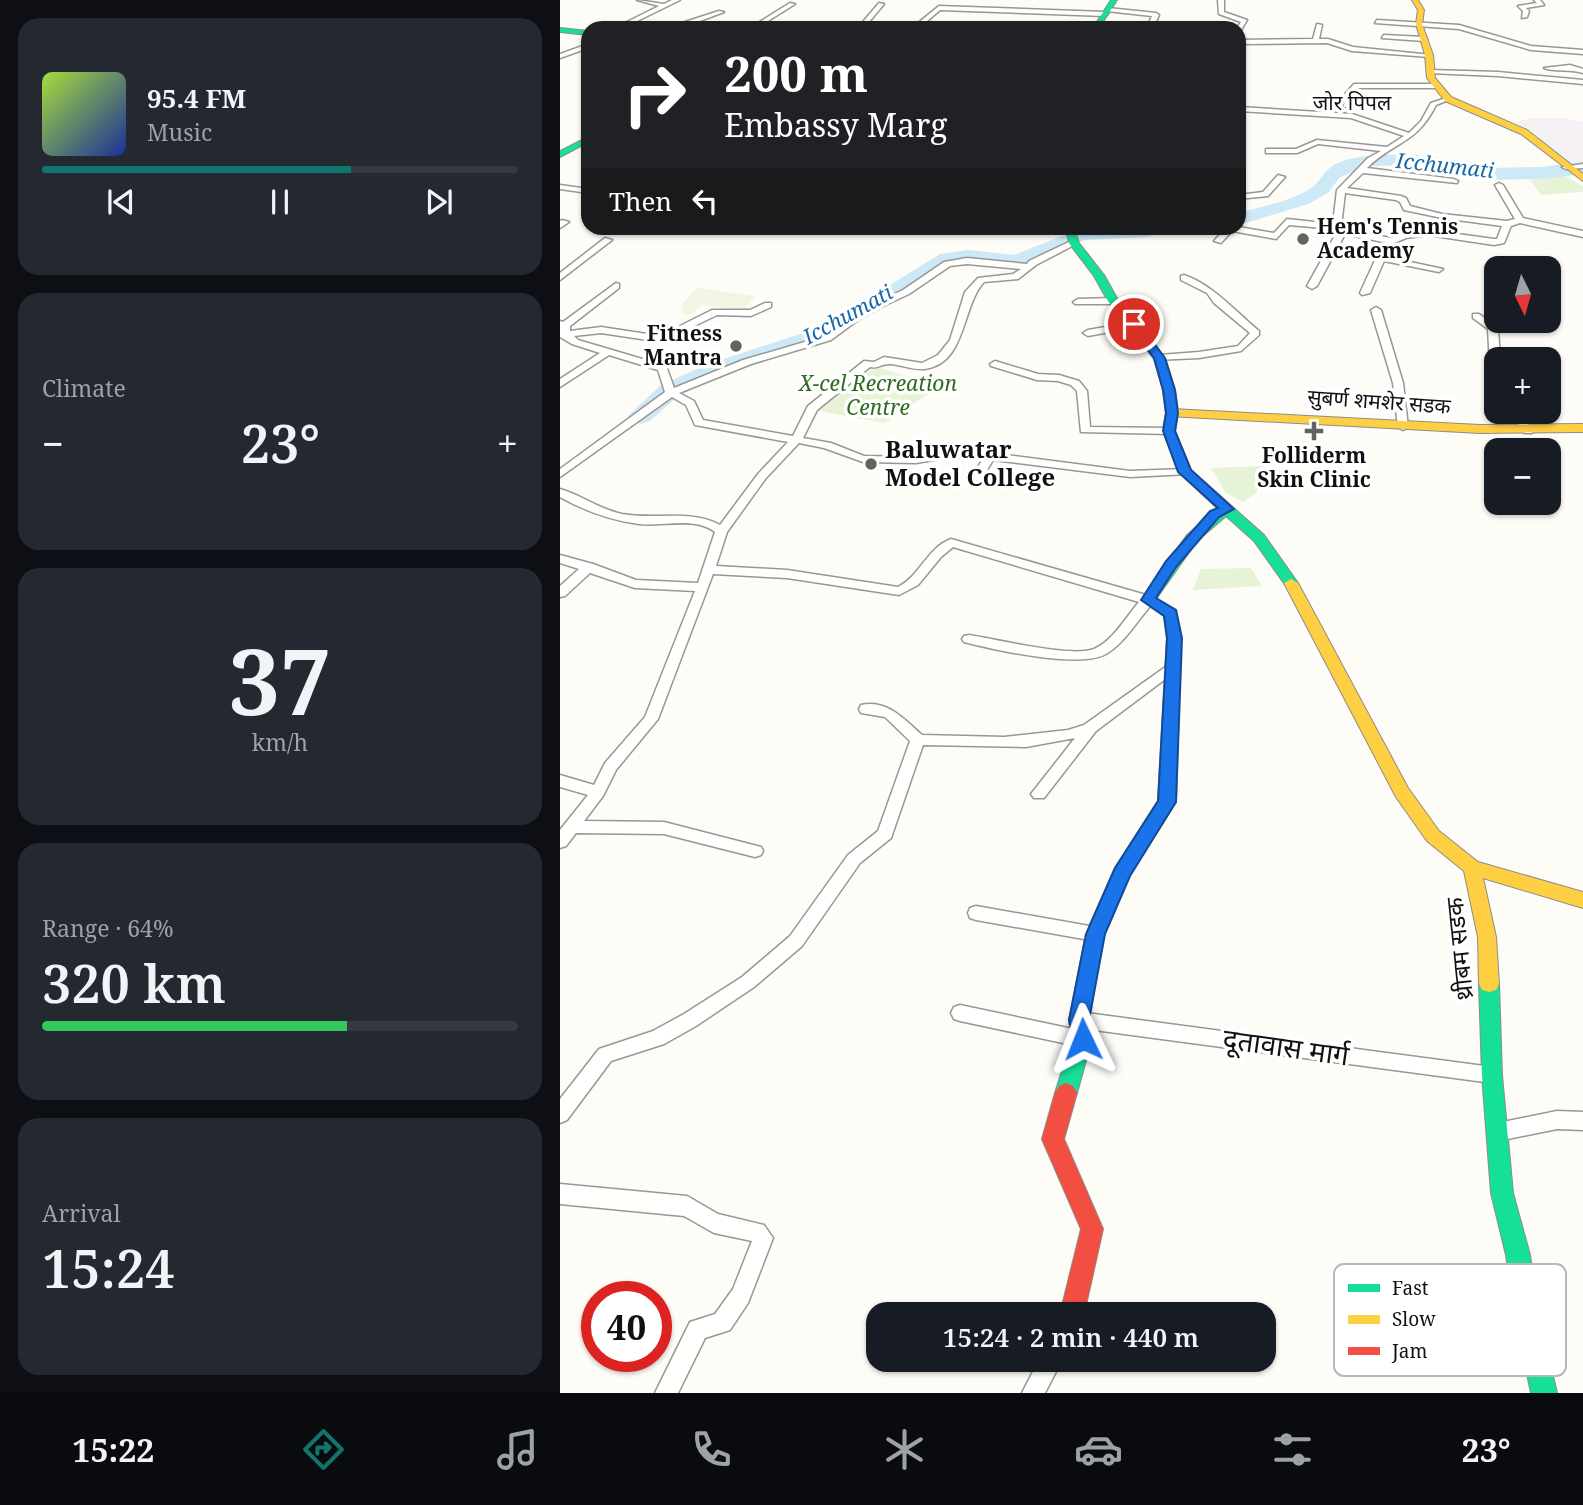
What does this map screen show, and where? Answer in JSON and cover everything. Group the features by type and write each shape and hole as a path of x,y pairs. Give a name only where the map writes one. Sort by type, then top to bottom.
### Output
{"main road":[{"path":"1415,0 1421,10 1431,63 1577,171"},
{"path":"560,30 581,32"},
{"path":"560,154 581,143"},
{"path":"1072,235 1100,275 1113,301 1160,358 1172,413 1169,431 1185,472"},
{"name":"सुबर्ण शमशेर सडक","path":"1172,413 1259,415 1402,427 1528,431 1583,428"},
{"name":"थ्रीबम सडक","path":"1185,472 1272,552 1422,824 1472,867 1487,937 1492,1076 1499,1132 1502,1193 1519,1264"},
{"path":"1075,1302 1092,1229 1053,1139 1083,1039 1079,1020 1096,934 1122,873 1167,802 1174,638 1171,614 1148,600 1171,564 1215,514 1227,509"},
{"path":"1472,867 1583,900"}],"street":[{"path":"640,0 665,6"},
{"path":"633,21 677,0"},
{"path":"1221,0 1221,13 1245,21"},
{"path":"1524,17 1525,11 1521,6 1541,5 1537,0"},
{"path":"764,21 792,4"},
{"path":"867,21 881,4"},
{"path":"923,21 939,8 1156,15 1153,21"},
{"path":"688,21 709,19 721,12"},
{"path":"1312,286 1340,229 1341,190 1385,149 1410,136 1424,122 1433,104 1431,63 1377,22"},
{"path":"1316,40 1319,25"},
{"path":"1346,106 1348,94 1354,86 1431,63 1459,27 1531,48 1583,52"},
{"path":"1384,37 1431,63"},
{"path":"1246,45 1270,44 1270,41 1275,40 1316,40 1352,49 1498,74 1583,82"},
{"path":"560,56 581,48"},
{"path":"1547,68 1570,67 1583,71"},
{"path":"1246,109 1352,116 1410,136"},
{"path":"1269,152 1297,151 1317,142 1385,149"},
{"path":"1361,170 1454,181"},
{"path":"1246,196 1265,194 1281,177"},
{"path":"1499,185 1520,220"},
{"path":"560,187 581,190"},
{"path":"1341,190 1398,198 1403,200 1407,208 1442,216 1507,224 1520,220 1583,234"},
{"path":"1246,231 1276,236 1287,222 1340,229 1392,241"},
{"path":"1365,293 1380,258 1392,241 1401,235 1420,232 1494,242 1501,241 1507,224"},
{"path":"560,842 598,792 610,767 652,719 686,625 703,587 721,531 762,476 797,439 812,408 868,363 875,365 884,360 923,366 942,357 955,341 970,292 981,280 1015,277 1032,263 1056,250 1072,235"},
{"path":"1218,241 1224,235"},
{"path":"560,277 608,240"},
{"path":"1380,258 1439,269"},
{"path":"560,474 671,393 747,362 828,338 863,312 905,292 947,264 967,261 1030,267"},
{"path":"1160,358 1241,348 1256,333 1217,301 1210,291 1184,278"},
{"path":"563,330 616,286"},
{"path":"1079,302 1113,301"},
{"path":"563,330 601,330 661,339 715,312 751,313 768,305"},
{"path":"1376,310 1398,383 1402,427"},
{"path":"1476,316 1493,328 1494,347"},
{"path":"1088,333 1134,324"},
{"path":"563,330 575,342 662,368 671,393 690,402 699,424 827,445 863,459 916,460 951,454 990,456 1130,474 1185,472"},
{"path":"828,338 843,341"},
{"path":"560,384 607,352"},
{"path":"995,364 1037,377 1059,378 1075,383 1082,391 1085,430 1169,431"},
{"path":"1523,424 1528,431"},
{"path":"977,478 990,456"},
{"path":"560,492 580,504 616,517 652,522 712,522 721,531"},
{"path":"709,570 787,574 899,592 909,588 941,548 951,543 1148,600 1108,645 1099,653 1090,655 1072,655 969,639"},
{"path":"560,559 635,584 703,587"},
{"path":"560,593 589,567"},
{"path":"1039,794 1090,729 1171,668"},
{"path":"866,709 890,713 918,740 1002,743 1074,735 1090,729"},
{"path":"560,1114 605,1055 659,1038 690,1020 748,982 796,941 854,859 885,834 918,740"},
{"path":"560,780 598,792"},
{"path":"571,827 664,828 755,851"},
{"path":"976,913 1096,934"},
{"path":"960,1013 1083,1039"},
{"name":"दूतावास मार्ग","path":"1079,1020 1492,1076"},
{"path":"1499,1132 1557,1120 1583,1121"},
{"path":"560,1195 687,1206 714,1223 757,1232 763,1238 741,1296 722,1322 698,1330 666,1393"},
{"path":"1033,1393 1044,1372"}],"shaded area":[{"path":"1531,118 1562,118 1583,122 1583,166 1573,167 1546,146 1535,132 1515,122"}],"green space":[{"path":"1565,176 1583,186 1583,192 1541,195 1530,180"},
{"path":"697,288 756,296 742,310 702,305 691,314 684,315 681,305"},
{"name":"X-cel Recreation Centre","path":"876,367 940,386 884,423 814,410"},
{"path":"1262,466 1265,473 1258,484 1257,492 1243,502 1226,493 1211,468"},
{"path":"1251,568 1262,586 1193,590 1201,569"}],"waterway":[{"name":"Icchumati","path":"1246,217 1301,200 1321,189 1332,174 1344,167 1365,161 1418,160 1466,166 1486,174 1541,173 1583,168"},
{"name":"Icchumati","path":"641,416 670,390 715,370 817,336 903,287 947,258 968,256 1016,262 1080,235"}],"traffic: fast":[{"path":"1100,21 1114,0"},
{"path":"560,30 581,32"},
{"path":"560,154 581,143"},
{"path":"1072,235 1074,243 1099,275 1113,301 1159,358 1169,390 1172,413 1169,431 1185,472 1259,538 1291,583"},
{"path":"1066,1093 1082,1039 1079,1020 1095,934 1121,873 1167,802 1174,638 1171,614 1148,600 1192,538 1214,517 1227,509"},
{"path":"1489,984 1492,1075 1502,1193 1519,1264"},
{"path":"1540,1376 1544,1393"}],"traffic: slow":[{"path":"1415,0 1421,10 1419,24 1429,55 1431,78 1448,99 1524,132 1583,178"},
{"path":"1172,413 1480,429 1583,428"},
{"path":"1291,583 1402,792 1433,836 1472,867 1487,937 1489,984"},
{"path":"1472,867 1583,900"}],"traffic: jam":[{"path":"1066,1093 1053,1139 1092,1229 1075,1302"}],"place":[{"name":"Hem's Tennis Academy","path":"1303,239"},
{"name":"Fitness Mantra","path":"736,346"},
{"name":"Folliderm Skin Clinic","path":"1314,431"},
{"name":"Baluwatar Model College","path":"871,464"}],"district":[{"name":"जोर पिपल","path":"1352,103"}],"route":[{"path":"1083,1039 1079,1020 1096,934 1122,873 1167,802 1174,638 1171,614 1148,600 1171,564 1215,514 1227,509 1185,472 1169,431 1168,423 1172,413 1160,358 1134,324"}]}
